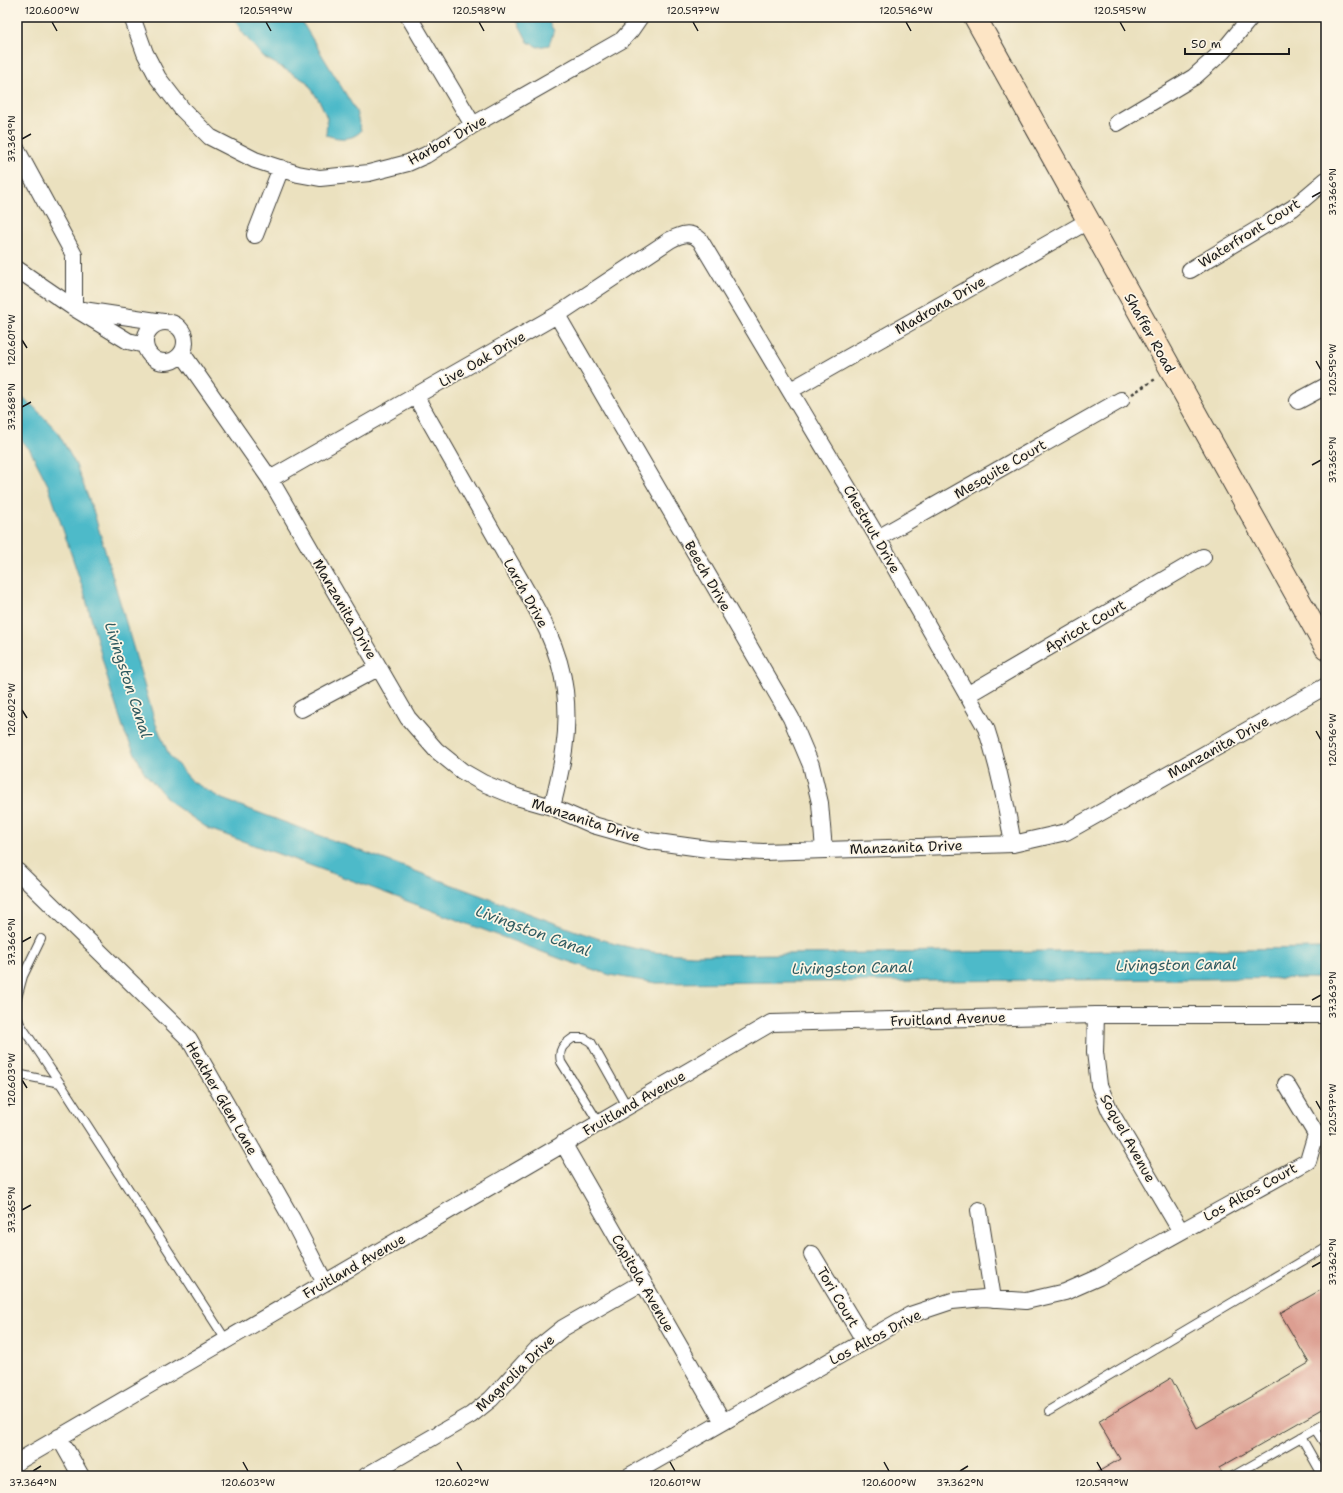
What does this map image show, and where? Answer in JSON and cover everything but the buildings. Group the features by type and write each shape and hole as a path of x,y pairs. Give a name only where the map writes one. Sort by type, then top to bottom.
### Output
{"main road":[{"name":"Shaffer Road","path":"975,17 1326,648"}],"street":[{"name":"Harbor Drive","path":"132,17 145,53 158,78 182,109 210,137 255,160 298,174 320,178 369,173 414,160 622,40 632,30 640,17"},
{"path":"410,17 473,125"},
{"path":"1117,123 1194,77 1223,51 1251,17"},
{"path":"17,150 74,255 74,308"},
{"path":"255,234 281,168"},
{"name":"Waterfront Court","path":"1190,270 1293,208 1326,180"},
{"name":"Madrona Drive","path":"791,390 1088,220"},
{"name":"Chestnut Drive","path":"690,233 700,240 791,390 878,538 986,728 996,756 1003,786 1013,844"},
{"name":"Live Oak Drive","path":"270,479 416,397 557,315 670,240 680,235 690,233"},
{"path":"17,269 74,308 128,341 144,345 152,357 162,362 174,360 182,353 185,340 181,329 170,322 74,308"},
{"name":"Beech Drive","path":"557,315 791,718 811,765 820,803 824,850"},
{"path":"144,345 151,328 163,322"},
{"name":"Manzanita Drive","path":"182,353 270,479 408,718 436,750 462,771 483,783 516,798 552,807 593,825 650,841 708,849 763,852 1013,844 1066,832 1326,686"},
{"path":"1298,401 1326,386"},
{"name":"Larch Drive","path":"416,397 544,625 558,659 565,690 567,738 552,807"},
{"name":"Mesquite Court","path":"878,538 1122,400"},
{"name":"Apricot Court","path":"967,695 1203,557"},
{"path":"301,710 378,668"},
{"name":"Heather Glen Lane","path":"17,870 189,1039 292,1219 325,1282"},
{"name":"Fruitland Avenue","path":"17,1462 771,1023 1096,1015 1326,1015"},
{"name":"Soquel Avenue","path":"1096,1015 1095,1052 1099,1085 1110,1111 1180,1230"},
{"name":"Los Altos Court","path":"1180,1230 1308,1160 1316,1134 1286,1084"},
{"name":"Capitola Avenue","path":"563,1143 723,1422"},
{"path":"980,1210 993,1299"},
{"name":"Los Altos Drive","path":"629,1476 910,1315 952,1301 993,1299 1026,1301 1065,1292 1099,1277 1180,1230"},
{"name":"Tori Court","path":"812,1254 864,1340"},
{"name":"Magnolia Drive","path":"366,1476 471,1415 491,1399 538,1348 563,1328 643,1282"},
{"path":"59,1437 80,1476"}],"lane":[{"path":"17,998 24,976 41,938"},
{"path":"17,1016 20,1024 60,1083 226,1340"},
{"path":"599,1123 561,1062 559,1054 561,1048 573,1038 584,1038 591,1042 627,1106"},
{"path":"17,1074 60,1083"},
{"path":"1049,1411 1326,1247"},
{"path":"1235,1476 1326,1423"},
{"path":"1315,1429 1326,1446"},
{"path":"1300,1437 1323,1476"}],"path":[{"path":"1122,400 1171,369"}],"water":[{"path":"234,17 299,17 356,111 361,131 349,138 326,135 327,118 321,104 307,82 262,56 242,32"},
{"path":"515,17 546,17 554,31 549,45 538,47 528,42"},
{"name":"Livingston Canal","path":"17,394 34,407 57,431 76,465 94,513 155,722 169,755 193,782 222,799 576,931 615,944 652,952 693,955 1326,948 1326,978 656,983 610,975 561,959 351,880 209,829 171,803 144,772 125,733 111,691 84,592 48,485 30,450 17,435"}]}
